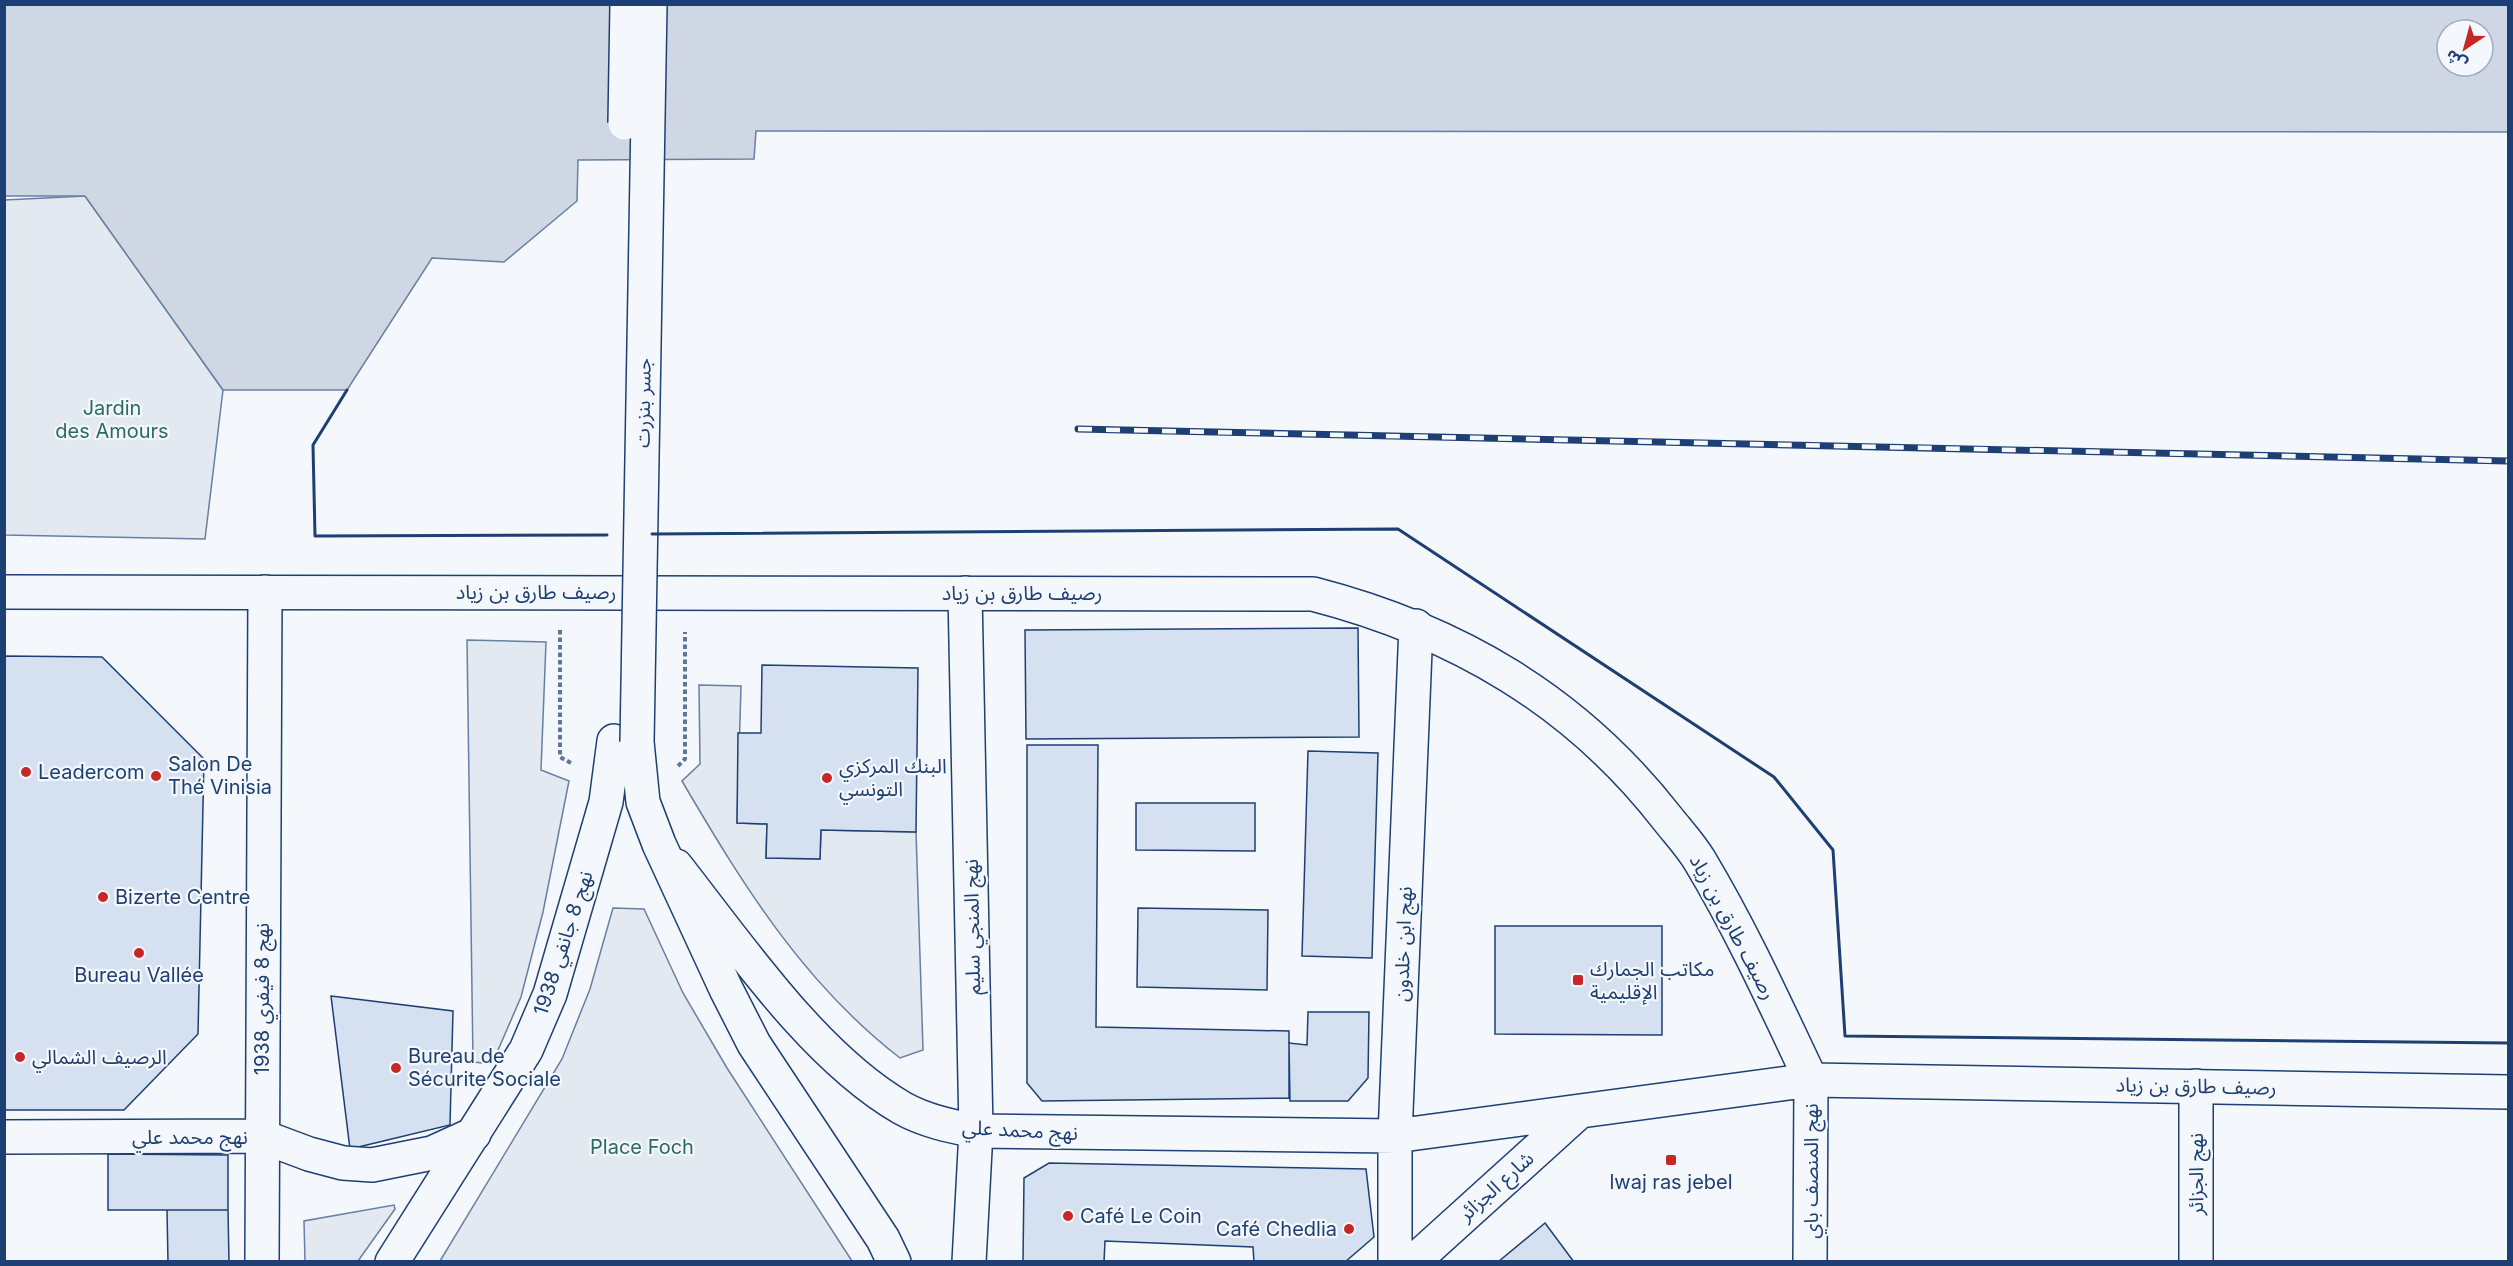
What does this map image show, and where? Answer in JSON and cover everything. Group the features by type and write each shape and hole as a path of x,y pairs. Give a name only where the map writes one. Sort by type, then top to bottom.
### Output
{"main road":[{"name":"جسر بنزرت","path":"627,4 625,741 643,802 659,844"},
{"name":"جسر بنزرت","path":"606,802 625,741 650,4"},
{"name":"رصيف طارق بن زياد","path":"4,592 1313,594 1365,608 1416,626 1499,668 1575,721 1642,786 1699,859 1744,941 1811,1080"},
{"name":"نهج 8 فيفري 1938","path":"262,1262 265,592"},
{"name":"نهج المنجي سليم","path":"965,593 976,1131 969,1262"},
{"name":"نهج ابن خلدون","path":"1395,1262 1395,1136 1416,626"},
{"name":"نهج 8 جانفي 1938","path":"392,1262 526,1050 550,994 606,802"},
{"name":"نهج محمد علي","path":"659,844 778,996 866,1084 904,1109 941,1124 976,1131 1395,1136"},
{"path":"659,844 754,1044 883,1239 894,1262"},
{"name":"رصيف طارق بن زياد","path":"1395,1136 1811,1080 2508,1092"},
{"name":"نهج المنصف باي","path":"1810,1262 1811,1080"},
{"name":"نهج الجزائر","path":"2196,1086 2196,1262"},
{"name":"شارع الجزائر","path":"1413,1262 1580,1111"},
{"name":"نهج محمد علي","path":"4,1137 261,1136 309,1154 343,1163 372,1165 432,1153 474,1134"}],"path":[{"path":"560,626 560,758"},
{"path":"684,628 685,759"}],"green space":[{"name":"Jardin des Amours","path":"85,196 223,390 205,539 5,535 5,200"},
{"path":"467,640 546,642 541,770 569,781 543,912 521,997 492,1064 473,1062"},
{"path":"699,685 741,686 737,823 767,824 766,858 820,859 821,830 916,832 923,1050 900,1058 865,1029 804,965 752,895 728,858 682,781 700,764"},
{"name":"Place Foch","path":"613,908 644,909 683,993 727,1068 852,1261 440,1261 562,1059 590,989"},
{"path":"394,1205 395,1209 358,1261 305,1261 304,1221"}],"shaded area":[{"path":"4,5 2508,5 2508,132 756,131 754,159 578,160 577,201 504,262 432,258 347,390 223,390 85,196 5,196"}],"building":[{"path":"1358,628 1359,737 1026,739 1025,630"},
{"name":"Bizerte Centre","path":"4,656 102,657 204,759 198,1034 124,1110 4,1110"},
{"name":"البنك المركزي التونسي","path":"762,665 918,668 916,832 821,830 820,859 766,858 767,824 737,823 738,733 761,733"},
{"path":"1027,745 1098,745 1096,1027 1289,1031 1289,1098 1042,1101 1027,1083"},
{"path":"1308,751 1378,753 1372,958 1302,956"},
{"path":"1136,803 1255,803 1255,851 1136,850"},
{"path":"1138,908 1268,910 1267,990 1137,987"},
{"name":"مكاتب الجمارك الإقليمية","path":"1495,926 1662,926 1662,1035 1495,1034"},
{"name":"Bureau de Sécurite Sociale","path":"331,996 453,1011 450,1125 350,1149"},
{"path":"1308,1012 1369,1012 1368,1078 1348,1101 1290,1101 1289,1043 1307,1045"},
{"path":"108,1154 228,1155 228,1210 108,1210"},
{"path":"1049,1163 1366,1169 1374,1237 1345,1262 1254,1262 1253,1247 1105,1241 1104,1262 1023,1262 1024,1178"},
{"path":"167,1210 228,1210 229,1262 168,1262"},
{"path":"1545,1223 1574,1262 1498,1262"}],"railway":[{"path":"1078,429 2508,461"}],"wall":[{"path":"347,390 313,445 315,536 607,535"},
{"path":"652,534 1398,529 1774,777 1833,850 1845,1036 2508,1043"}],"place":[{"name":"Leadercom","path":"26,772"},
{"name":"Salon De Thé Vinisia","path":"156,776"},
{"name":"البنك المركزي التونسي","path":"827,778"},
{"name":"Bizerte Centre","path":"103,897"},
{"name":"Bureau Vallée","path":"139,953"},
{"name":"مكاتب الجمارك الإقليمية","path":"1578,980"},
{"name":"الرصيف الشمالي","path":"20,1057"},
{"name":"Bureau de Sécurite Sociale","path":"396,1068"},
{"name":"lwaj ras jebel","path":"1671,1160"},
{"name":"Café Le Coin","path":"1068,1216"},
{"name":"Café Chedlia","path":"1349,1229"}]}
